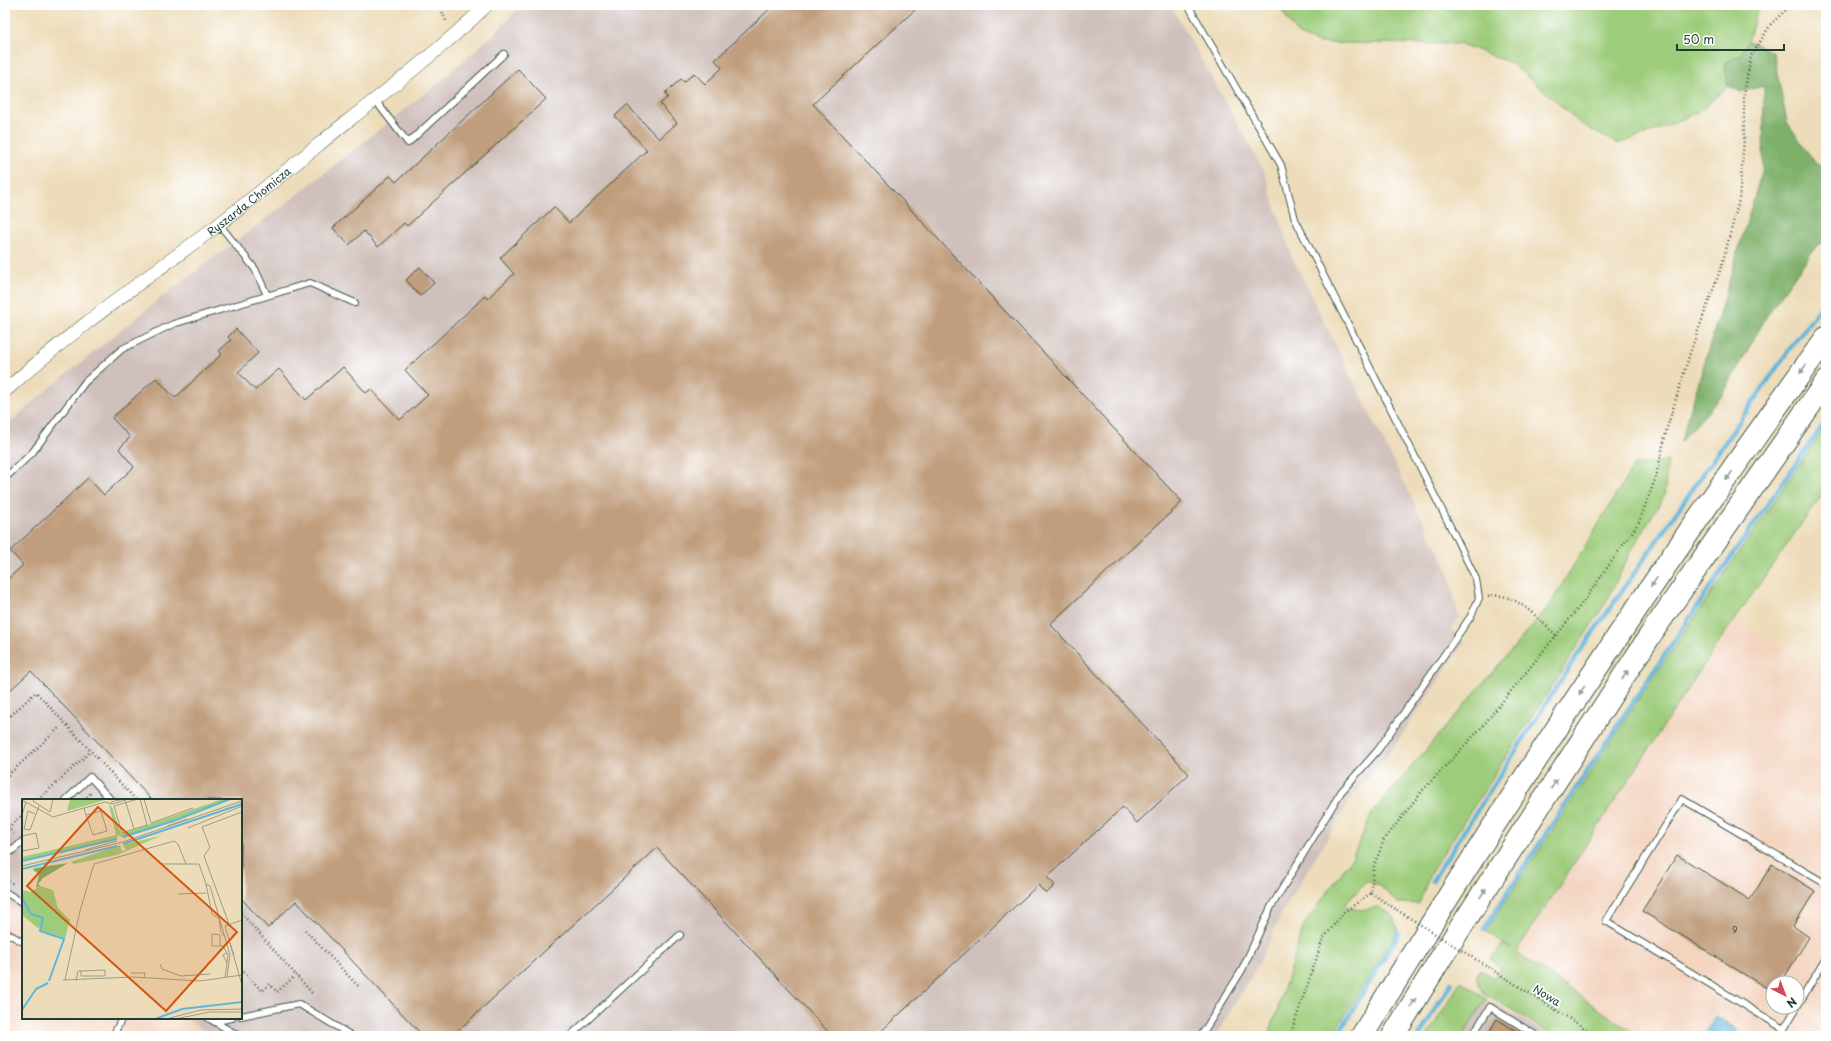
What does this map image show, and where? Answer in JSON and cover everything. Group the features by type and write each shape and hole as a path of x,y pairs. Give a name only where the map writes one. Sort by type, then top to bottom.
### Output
{"highway":[{"path":"1362,1036 1520,785 1633,612 1826,338"},
{"path":"1393,1036 1444,953 1655,628 1826,382"}],"street":[{"name":"Ryszarda Chomicza","path":"5,391 30,368 121,295 219,224 375,100 456,34 487,5"}],"lane":[{"path":"1188,5 1281,166 1295,219 1476,579 1480,598 1471,616 1378,750 1341,792 1271,907 1242,970 1201,1036"},
{"path":"375,100 408,143 504,54"},
{"path":"219,224 255,269 267,295"},
{"path":"5,478 32,453 85,382 122,349 173,324 310,283 355,302"},
{"path":"67,799 90,777 110,799"},
{"path":"1792,1015 1784,1029 1606,921 1682,799 1826,884"},
{"path":"5,843 12,851 22,842"},
{"path":"5,892 22,903"},
{"path":"5,932 22,941"},
{"path":"570,1036 680,935"},
{"path":"1805,993 1826,958"},
{"path":"242,1016 299,1004 352,1036"},
{"path":"1472,1036 1490,1007 1537,1036"},
{"path":"113,1036 122,1019"},
{"path":"215,1020 239,1036"}],"path":[{"path":"439,5 444,20 456,34"},
{"path":"1290,1036 1323,939 1344,912 1371,893 1374,866 1384,840 1422,791 1481,728 1584,601 1639,522 1656,477 1667,428 1691,350 1722,265 1739,200 1744,140 1744,94 1751,56 1771,24 1791,5"},
{"path":"1480,598 1496,595 1508,597 1528,609 1556,635"},
{"path":"5,721 36,692 135,799"},
{"path":"5,709 11,716"},
{"path":"5,778 60,727"},
{"path":"39,799 91,752"},
{"path":"5,766 11,772"},
{"path":"8,828 22,815"},
{"name":"Nowa","path":"1371,893 1598,1036"},
{"path":"242,915 312,993"},
{"path":"306,930 359,987"},
{"path":"242,970 262,991 270,984 277,992 296,975"}],"shaded area":[{"path":"522,5 1171,5 1264,171 1292,257 1448,571 1459,617 1451,630 1464,642 1386,758 1354,794 1283,911 1260,962 1215,1036 213,1036 187,1019 242,1019 242,799 22,799 22,913 5,903 5,427 47,390 172,289 279,209 437,84 492,36"},
{"path":"1735,620 1826,675 1826,1036 1638,1036 1516,952 1561,881"},
{"path":"5,903 22,913 22,1019 185,1019 211,1036 5,1036"},
{"path":"1486,999 1553,1036 1463,1036"}],"green space":[{"path":"1278,5 1759,5 1748,41 1740,55 1725,63 1728,86 1700,111 1650,133 1617,144 1581,124 1511,63 1461,44 1319,43 1298,35"},
{"path":"1748,41 1773,52 1787,122 1816,164 1826,167 1826,241 1817,245 1769,312 1722,396 1681,441 1763,168 1764,86 1741,92 1728,86 1725,63 1740,55"},
{"path":"1826,426 1826,489 1716,646 1516,952 1638,1036 1555,1036 1484,993 1476,977 1480,970 1494,978 1501,968 1490,959 1503,944 1511,949 1486,931 1642,694"},
{"path":"1668,461 1664,496 1629,555 1607,601 1430,874 1419,904 1398,903 1379,885 1366,881 1343,907 1360,910 1378,907 1393,916 1398,930 1332,1036 1269,1036 1304,925 1352,858 1372,813 1549,606 1634,465"},
{"path":"1461,981 1486,999 1463,1036 1427,1036"}],"water":[{"path":"1716,1016 1738,1029 1734,1036 1703,1036"}],"building":[{"path":"774,5 920,5 813,104 1182,502 1050,624 1189,774 1137,823 1123,807 1047,877 1055,885 1046,894 1038,885 876,1036 832,1036 657,848 452,1036 423,1036 296,901 268,928 242,899 242,799 151,799 31,671 5,695 5,582 23,565 10,551 88,478 104,495 134,467 119,449 130,437 112,418 156,378 175,398 222,354 219,351 231,340 228,337 236,329 258,353 238,372 255,390 279,369 306,400 343,367 366,393 371,389 400,420 428,395 405,370 485,296 487,299 514,274 500,258 554,207 569,223 647,150 615,116 627,105 659,139 677,123 660,104 668,97 665,93 681,79 684,82 694,73 705,84 722,68 715,60"},
{"path":"518,69 546,99 407,226 404,223 378,247 364,231 349,245 333,228 390,176 396,182"},
{"path":"420,267 434,283 420,296 406,280"},
{"path":"1677,855 1750,900 1772,864 1815,891 1793,926 1809,937 1786,975 1765,975 1765,987 1642,911"},
{"path":"1497,1019 1524,1036 1487,1036"}],"waterway":[{"path":"1432,881 1574,660 1791,347 1826,300"},
{"path":"1484,929 1652,673 1826,421"},
{"path":"1337,1036 1399,933"},
{"path":"1419,1036 1451,983"}]}
